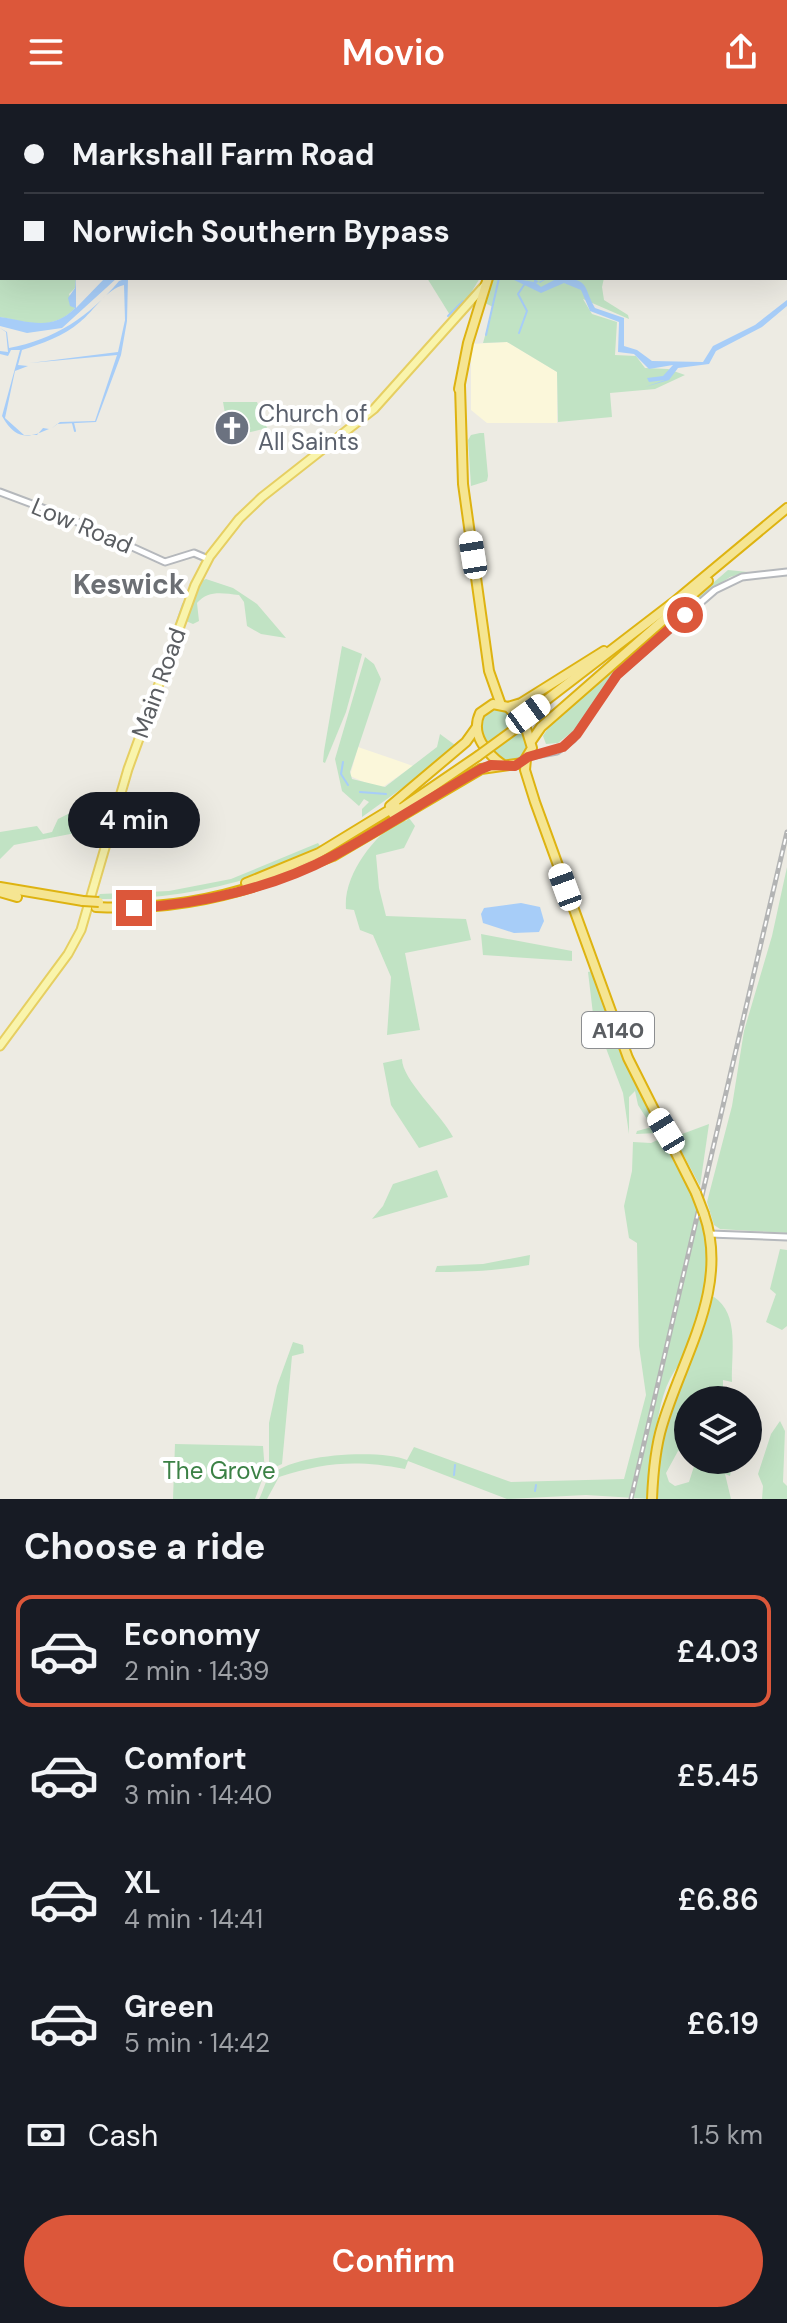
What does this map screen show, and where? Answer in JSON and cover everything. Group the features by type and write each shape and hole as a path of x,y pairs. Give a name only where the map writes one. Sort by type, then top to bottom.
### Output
{"highway":[{"path":"487,281 478,306 460,386 459,431 463,484 489,671 489,698 477,717 476,728 485,748 507,766"},
{"path":"529,716 787,508"},
{"path":"0,890 82,904 184,903 239,891 333,856 481,769 507,766 527,758 541,727 787,515"},
{"path":"485,707 521,703 581,666 721,563"},
{"path":"277,878 339,849 529,716 708,581"},
{"path":"489,671 505,706 523,722 532,742"},
{"path":"319,853 369,822 424,779 466,742 476,728"},
{"path":"98,905 169,900 218,891 286,869 319,853 476,754"},
{"name":"A140","path":"527,758 525,770 535,802 633,1069 696,1193 710,1234 712,1271 707,1298 662,1426 652,1499"},
{"name":"A140","path":"507,766 535,802"}],"main road":[{"name":"Main Road","path":"0,1046 68,954 81,930 128,769 195,585 208,559 246,512 374,409 487,281"},
{"path":"466,304 478,306"}],"street":[{"name":"Low Road","path":"0,492 68,517 165,562 194,553 208,559"},
{"path":"527,758 557,751 573,739 617,675 715,590 742,577 787,572"},
{"path":"532,742 545,754"},
{"path":"710,1234 787,1237"}],"shaded area":[{"path":"507,342 557,372 557,423 487,423 471,410 471,344"},
{"path":"358,747 413,766 380,789 350,776"}],"green space":[{"path":"0,280 76,280 75,288 69,294 75,308 58,320 30,323 0,317"},
{"path":"428,280 479,280 469,296 450,315"},
{"path":"490,280 604,280 604,300 628,315 629,319 583,299 592,314 617,322 615,355 636,356 645,368 668,369 685,375 655,389 610,393 612,417 558,422 557,372 507,342 483,343 493,307 483,302"},
{"path":"223,402 257,402 267,428 234,436 228,431"},
{"path":"484,433 488,476 487,481 471,486 468,440 471,435"},
{"path":"728,570 748,572 730,577 706,593 615,674 582,724 558,743 546,744 543,736 550,725"},
{"path":"206,579 233,588 257,604 286,638 261,634 247,626 244,602 239,595 216,593 206,596 197,603 199,621 193,624 186,621 201,581"},
{"path":"342,646 362,654 346,712 325,763 324,751"},
{"path":"365,657 374,664 381,679 350,772 352,779 385,787 437,747 440,734 455,745 426,771 362,817 362,809 369,802 364,799 359,806 342,791 335,759"},
{"path":"498,707 515,718 522,730 528,749 522,759 505,763 491,754 478,728 488,709"},
{"path":"72,812 86,812 88,822 101,828 14,845 0,859 0,832 37,826 43,834 52,832 58,819"},
{"path":"409,818 415,826 404,848 376,855 386,916 466,919 471,940 405,953 420,1030 387,1035 391,977 373,935 360,930 354,910 346,909 346,896 355,870 371,846 391,826"},
{"path":"318,843 320,846 298,859 231,883 164,896 95,899 100,894 169,891 231,879"},
{"path":"787,867 787,1233 720,1229 714,1225 707,1202 732,1106 744,1031 772,936"},
{"path":"481,934 572,951 572,961 483,955"},
{"path":"592,971 627,1064 658,1124 658,1133 636,1134 652,1127 638,1105 635,1091 629,1097 629,1134 623,1093 593,1014 588,972"},
{"path":"402,1059 408,1077 453,1137 419,1148 391,1105 383,1063"},
{"path":"709,1124 700,1186 674,1137"},
{"path":"664,1137 684,1176 708,1237 706,1243 710,1261 708,1283 686,1357 666,1387 661,1405 651,1499 586,1495 507,1499 408,1461 405,1469 342,1464 296,1472 279,1477 267,1499 259,1499 269,1477 295,1463 358,1454 407,1460 414,1447 511,1482 624,1479 646,1395 639,1346 637,1243 629,1238 624,1206 632,1171 633,1142 651,1143"},
{"path":"437,1170 448,1197 372,1219 383,1206 393,1184"},
{"path":"780,1249 787,1250 787,1326 782,1330 766,1322 776,1294 770,1289"},
{"path":"530,1255 529,1265 482,1271 435,1272 437,1266 483,1264"},
{"path":"714,1297 722,1304 731,1324 732,1382 723,1380 723,1386 678,1386 709,1298"},
{"path":"293,1342 303,1345 304,1353 292,1356 282,1464 269,1470 269,1423 277,1386"},
{"path":"674,1397 674,1458 666,1473 669,1482 675,1486 689,1482 692,1474 725,1474 731,1499 654,1499 661,1434"},
{"path":"780,1421 785,1431 783,1482 787,1486 787,1499 762,1499 763,1486 758,1474 762,1474 762,1462 771,1434"},
{"name":"The Grove","path":"175,1444 263,1446 265,1472 255,1499 173,1499"}],"water":[{"path":"76,280 76,308 103,280 115,280 62,328 27,333 0,326 0,317 39,323 58,320 75,308 70,306 68,298"},
{"path":"128,280 127,321 121,355 96,422 57,424 95,421 117,355 30,363 118,352 125,320 124,285 104,298 119,281"},
{"path":"514,280 536,280 541,287 554,280 581,282 595,308 624,318 624,346 637,350 652,361 703,362 713,346 755,325 787,300 787,306 762,327 716,351 709,364 678,368 669,380 645,387 665,380 649,382 647,378 663,376 673,365 649,369 634,354 618,352 619,322 590,311 581,290 564,283 541,293"},
{"path":"98,303 74,327 22,350 18,365 28,366 15,371 5,418 24,435 12,430 2,416 20,350 11,350 8,356 0,354 0,351 8,352 6,332 0,328 7,332 9,348 25,344 56,333"},
{"path":"521,903 540,907 544,921 539,932 514,933 483,923 481,914 484,908"}],"waterway":[{"path":"486,335 499,280"},
{"path":"519,333 527,311 518,294 524,285"},
{"path":"448,316 463,301"},
{"path":"73,423 75,431"},
{"path":"165,657 183,604"},
{"path":"343,762 341,774 348,785"},
{"path":"107,828 125,768"},
{"path":"360,792 386,794"},
{"path":"454,1475 455,1465"},
{"path":"535,1491 536,1485"}],"railway":[{"path":"631,1499 787,832"}],"place":[{"name":"Church of All Saints","path":"232,428"}],"district":[{"name":"Keswick","path":"129,584"}],"route":[{"path":"134,908 173,905 219,896 303,869 333,856 481,769 491,765 515,766 528,757 557,751 577,734 617,675 685,615"}]}
